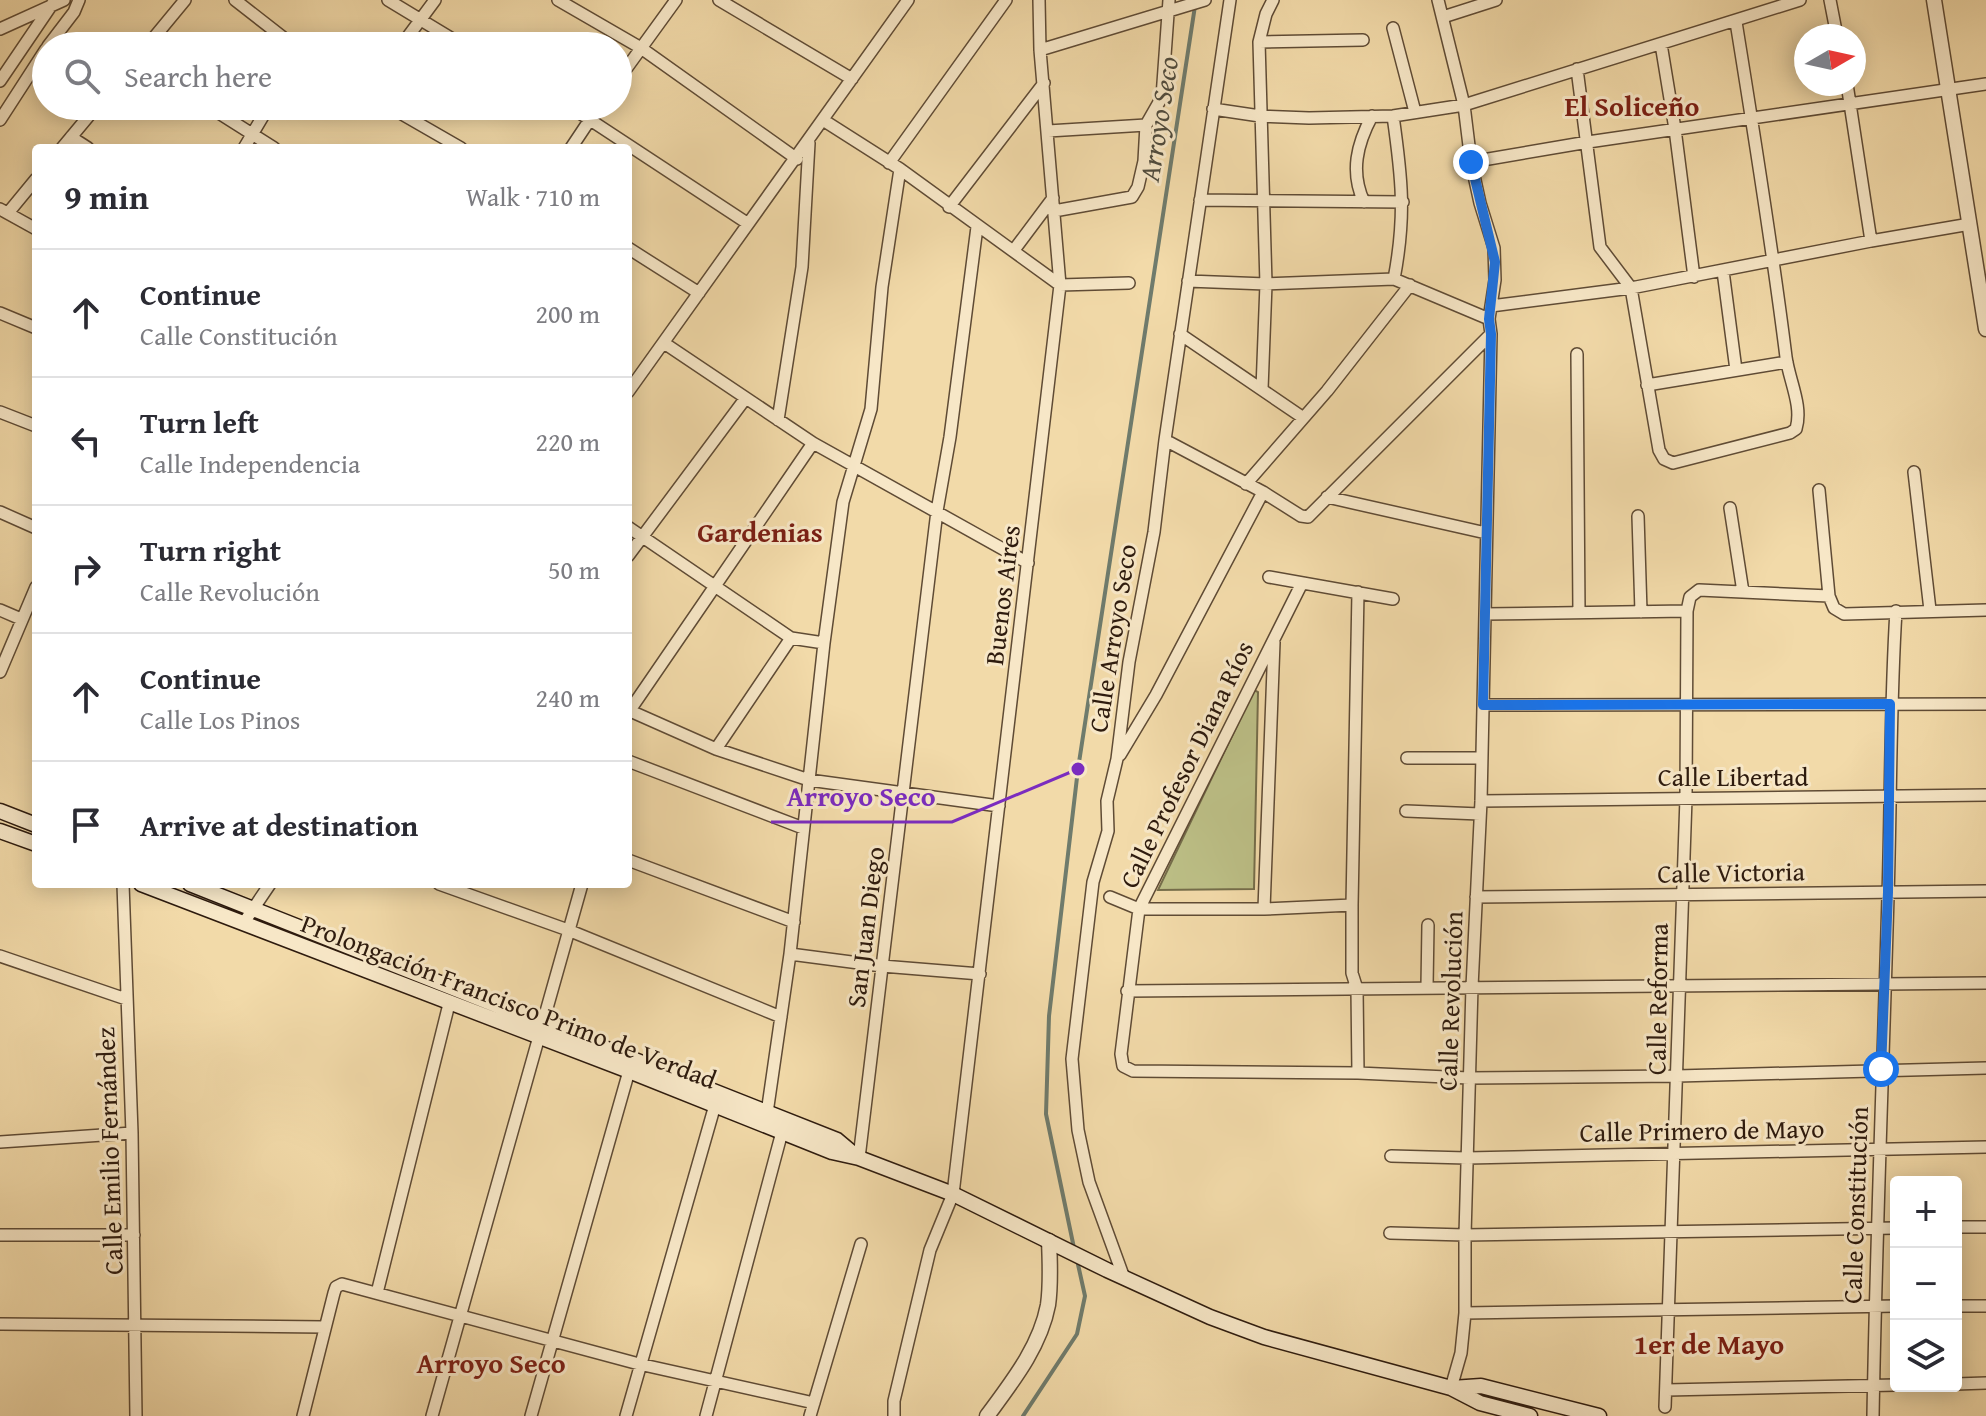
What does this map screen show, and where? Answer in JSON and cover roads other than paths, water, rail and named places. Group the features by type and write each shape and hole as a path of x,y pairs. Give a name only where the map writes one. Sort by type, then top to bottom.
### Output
{"main road":[{"path":"1934,0 1986,329"},
{"path":"0,811 32,823"},
{"path":"0,831 32,843"},
{"name":"Prolongación Francisco Primo de Verdad","path":"151,888 449,1004 542,1032 716,1100 832,1152 859,1158 953,1194 1124,1278"},
{"name":"Prolongación Francisco Primo de Verdad","path":"200,888 629,1071 716,1100 767,1113 837,1140 859,1158"},
{"path":"987,1416 1032,1350 1050,1290 1053,1244"},
{"path":"1124,1278 1210,1317 1264,1337 1451,1388 1480,1403 1531,1416 1528,1399"},
{"path":"1451,1388 1481,1386 1599,1416"}],"street":[{"path":"59,32 79,0"},
{"path":"159,32 185,0"},
{"path":"235,0 276,32"},
{"path":"388,0 440,32"},
{"path":"411,32 435,0"},
{"path":"558,0 613,32"},
{"path":"632,61 676,0"},
{"path":"719,0 852,79"},
{"path":"632,387 905,4 889,0"},
{"path":"767,1113 794,922 824,643 843,502 871,409 894,166 1006,0"},
{"name":"Buenos Aires","path":"894,1416 894,1401 930,1250 953,1194 1060,285 1040,50 1039,0"},
{"path":"1040,50 1168,5 1181,6 1205,0"},
{"name":"Calle Arroyo Seco","path":"1124,1278 1089,1182 1078,1130 1072,1059 1093,882 1108,831 1107,801 1117,759 1129,662 1154,532 1230,0"},
{"path":"1262,389 1266,284 1259,42 1273,0"},
{"name":"Calle Revolución","path":"1438,0 1464,105 1471,162 1494,248 1495,280 1489,319 1481,801 1469,1078 1465,1313 1461,1353 1451,1388"},
{"path":"1443,17 1496,0"},
{"path":"1213,109 1260,116 1309,118 1393,116 1464,105 1800,0"},
{"path":"1830,0 1835,24"},
{"path":"0,29 58,1"},
{"path":"36,32 58,1"},
{"path":"1014,250 1054,205 1132,197 1138,187 1144,161 1146,125 1162,97 1168,5"},
{"path":"1577,69 1600,247 1631,288 1659,450 1664,459 1673,463 1790,433 1796,429 1799,419 1787,362 1775,261 1736,22"},
{"path":"1393,28 1415,112"},
{"path":"0,81 32,37"},
{"path":"1259,42 1363,40"},
{"path":"632,43 797,159"},
{"path":"1661,44 1694,277"},
{"path":"0,120 32,71"},
{"path":"949,207 1044,83"},
{"path":"1471,162 1986,84"},
{"path":"1850,96 1871,241"},
{"path":"1364,202 1355,168 1360,139 1372,116"},
{"path":"1393,116 1403,202 1403,227 1394,279"},
{"path":"65,144 85,120"},
{"path":"229,120 267,144"},
{"path":"246,144 261,120"},
{"path":"408,120 441,144"},
{"path":"574,144 589,120"},
{"path":"593,120 629,144"},
{"path":"823,120 894,166 1060,285 1129,283"},
{"path":"1048,131 1146,125"},
{"path":"71,137 82,144"},
{"path":"778,420 802,267 809,141"},
{"path":"632,146 747,223"},
{"path":"32,183 4,211 32,227"},
{"path":"1200,200 1403,202"},
{"path":"1491,306 1631,288 1970,224"},
{"name":"San Juan Diego","path":"859,1158 937,511 950,437 977,227"},
{"path":"632,251 699,293"},
{"path":"1723,271 1736,370"},
{"path":"1188,281 1266,284 1394,279 1489,319"},
{"path":"1246,484 1327,391 1410,285"},
{"path":"0,313 32,326"},
{"path":"1180,334 1302,417"},
{"path":"1165,440 1263,492 1301,516 1308,517 1491,334"},
{"path":"664,343 813,443 1028,563"},
{"path":"1577,354 1579,612"},
{"path":"1647,385 1787,362"},
{"path":"632,369 641,375"},
{"path":"632,550 745,399"},
{"path":"0,412 32,424"},
{"path":"632,705 716,588 813,443"},
{"path":"1914,472 1930,610"},
{"path":"1819,490 1829,596 1834,608 1844,614 1986,610"},
{"path":"1117,759 1156,695 1263,492"},
{"path":"1327,497 1486,533"},
{"path":"1730,508 1743,592 1829,596"},
{"path":"0,512 32,526"},
{"path":"1638,516 1641,612"},
{"path":"632,530 791,638 824,643"},
{"path":"1269,577 1393,599"},
{"name":"Calle Profesor Diana Ríos","path":"1302,583 1139,909 1121,1054 1123,1066 1133,1071 1358,1073"},
{"name":"Calle Reforma","path":"1665,1407 1689,705 1687,611 1694,593 1699,590 1743,592"},
{"path":"1358,592 1352,905 1352,973 1357,989 1358,1073 1469,1078 1986,1068"},
{"path":"0,672 32,596"},
{"path":"0,610 21,619"},
{"path":"1485,614 1687,611"},
{"name":"Calle Constitución","path":"1873,1416 1888,892 1890,704 1896,611"},
{"path":"716,749 791,638"},
{"path":"1264,909 1274,638"},
{"path":"1483,705 1986,704"},
{"path":"632,713 716,749 809,780 999,806"},
{"path":"1407,758 1482,758"},
{"path":"632,763 803,828"},
{"name":"Calle Libertad","path":"1481,801 1986,795"},
{"path":"1406,811 1480,814"},
{"path":"632,861 794,922"},
{"name":"Calle Emilio Fernández","path":"123,888 132,1133 135,1416"},
{"path":"243,924 267,888"},
{"path":"450,888 568,930 781,1017"},
{"path":"432,1416 581,888"},
{"name":"Calle Victoria","path":"1476,897 1986,891"},
{"path":"1110,897 1139,909 1352,905"},
{"path":"1427,986 1428,925"},
{"path":"790,954 980,974"},
{"path":"0,956 126,999"},
{"path":"1127,991 1986,983"},
{"path":"377,1293 449,1004"},
{"path":"531,1416 629,1071"},
{"path":"626,1416 716,1100"},
{"path":"706,1416 782,1132"},
{"path":"0,1142 132,1133"},
{"name":"Calle Primero de Mayo","path":"1391,1156 1467,1158 1674,1151 1986,1147"},
{"path":"1962,1227 1986,1227"},
{"path":"1390,1233 1465,1235 1890,1228"},
{"path":"0,1235 134,1235"},
{"path":"810,1416 861,1244"},
{"path":"303,1416 324,1327 336,1287 342,1284 639,1364 814,1403"},
{"path":"1465,1313 1890,1306"},
{"path":"1962,1306 1986,1306"},
{"path":"0,1324 324,1327"},
{"path":"1962,1384 1986,1383"},
{"path":"1667,1390 1890,1385"},
{"path":"135,1416 144,1416"}],"waterway":[{"name":"Arroyo Seco","path":"1074,1248 1046,1114 1049,1016 1078,769 1195,6"},
{"name":"Arroyo Seco","path":"1023,1416 1077,1334 1085,1296 1077,1260"}],"place":[{"name":"Arroyo Seco","path":"1078,769"}],"district":[{"name":"El Soliceño","path":"1632,105"},
{"name":"Gardenias","path":"760,531"},
{"name":"1er de Mayo","path":"1709,1343"},
{"name":"Arroyo Seco","path":"491,1362"}]}
